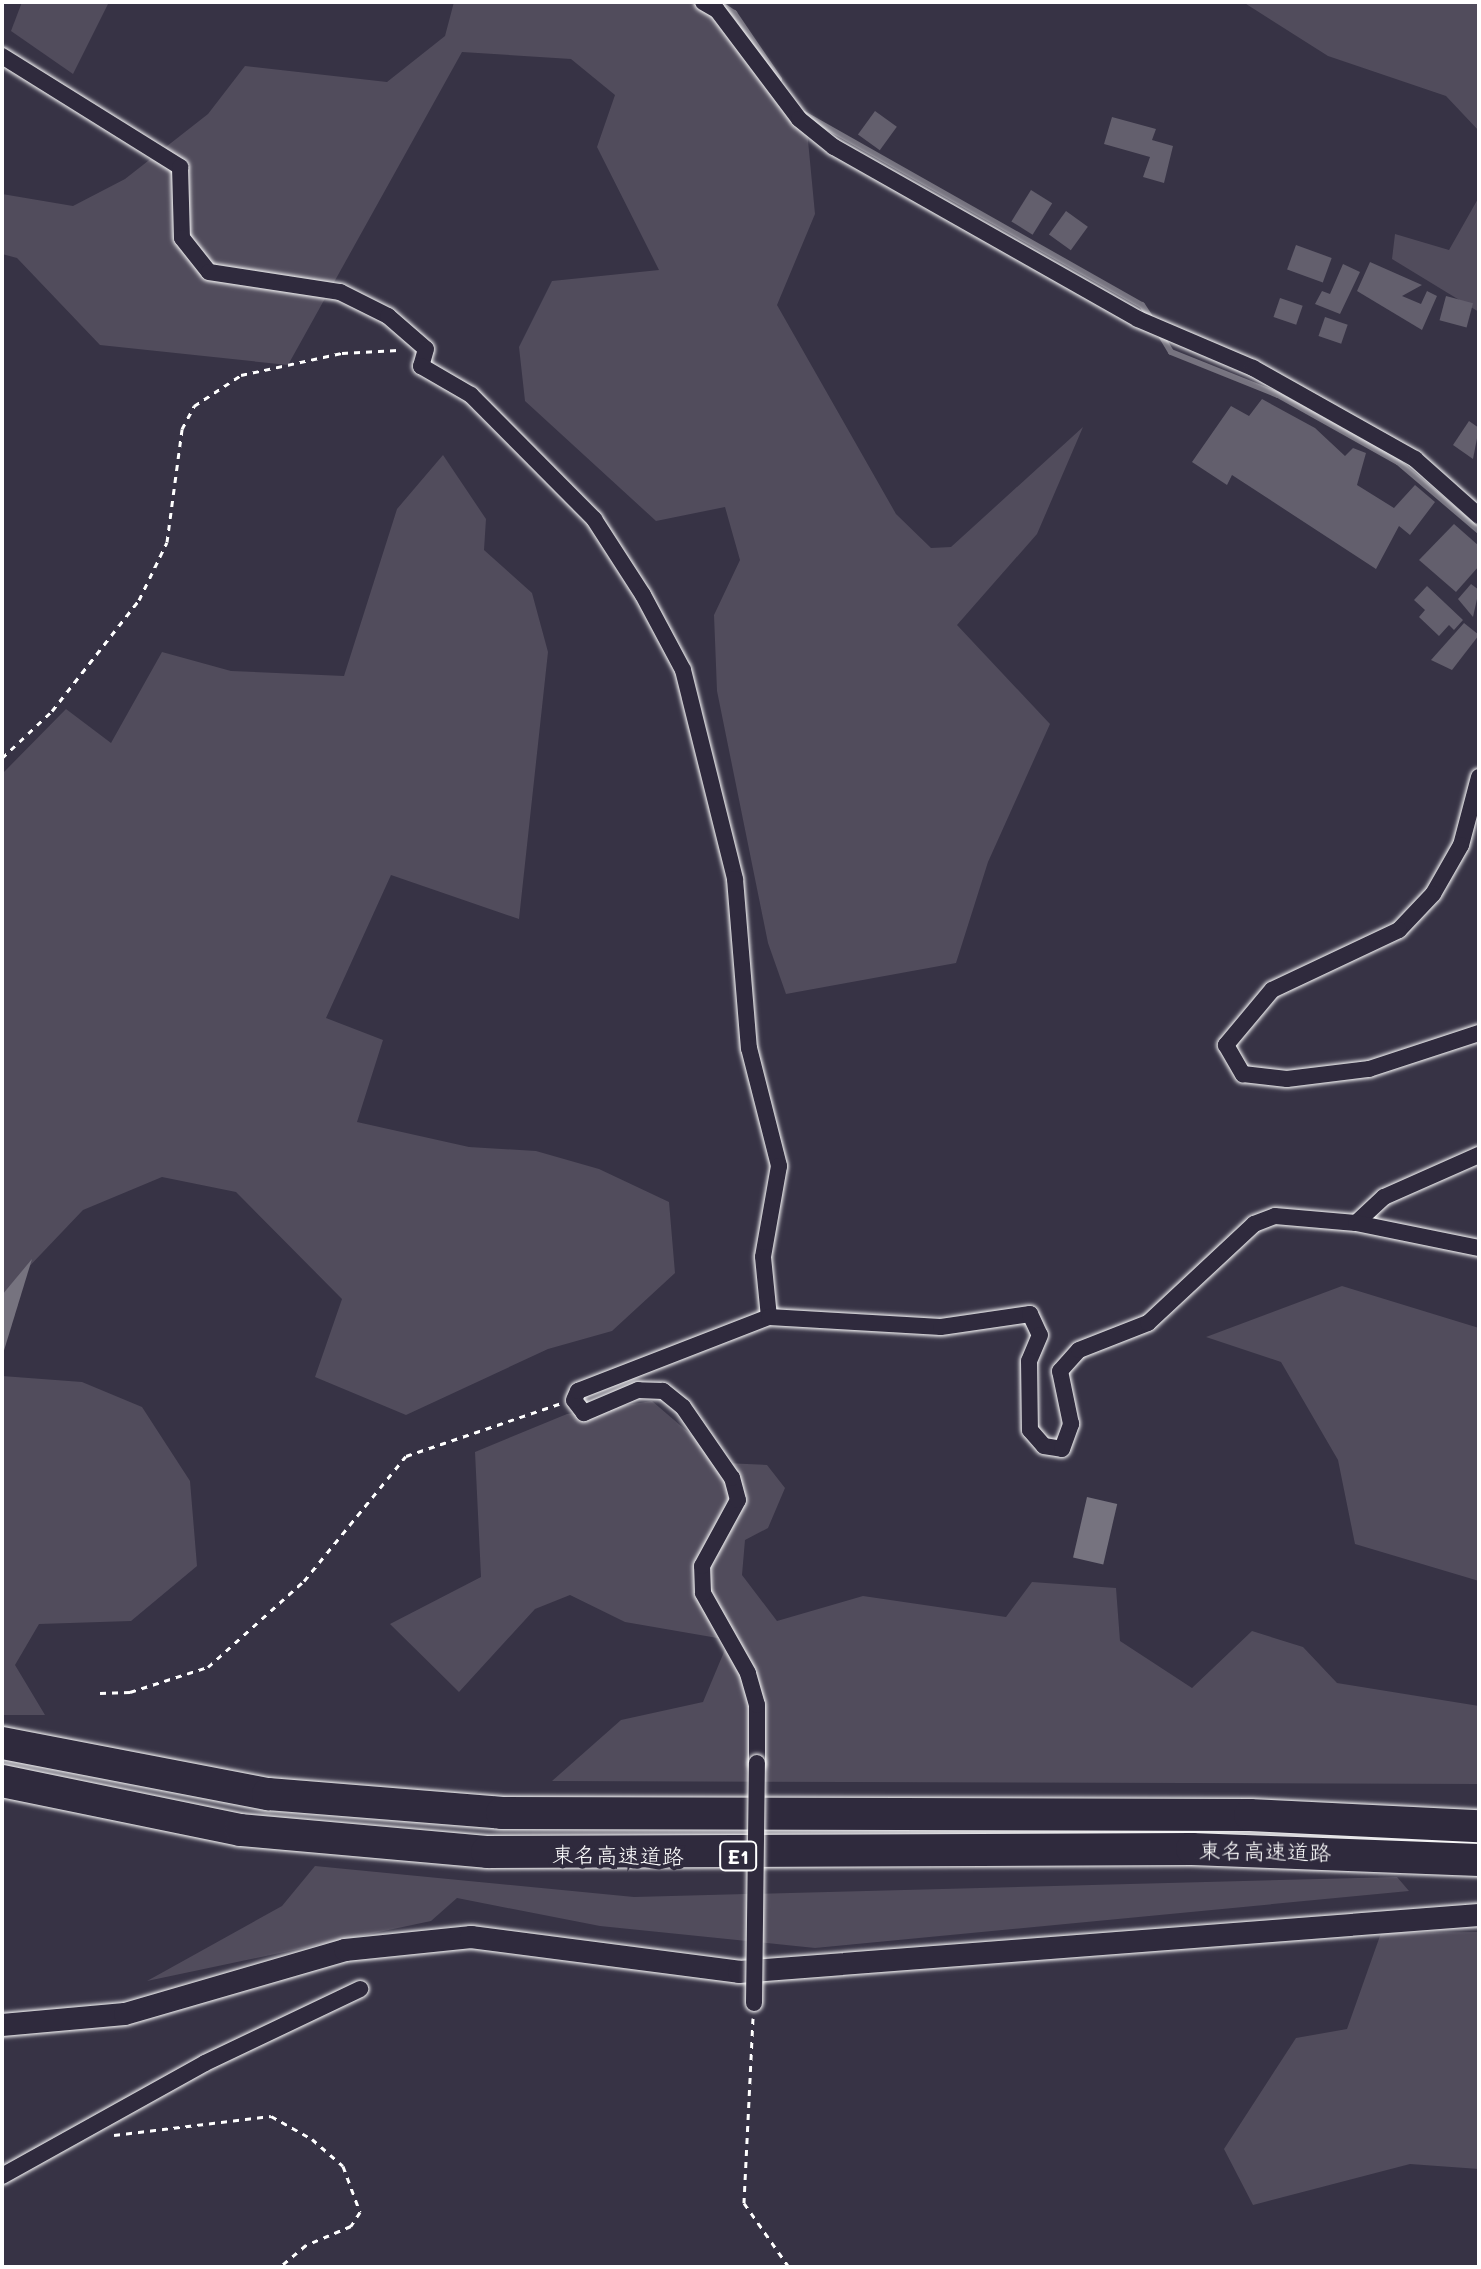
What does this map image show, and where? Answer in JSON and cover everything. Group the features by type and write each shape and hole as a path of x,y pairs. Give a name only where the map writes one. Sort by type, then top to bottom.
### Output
{"highway":[{"name":"東名高速道路","path":"2,1743 268,1794 502,1813 1250,1815 1479,1826"},
{"name":"東名高速道路","path":"2,1781 241,1830 487,1852 1192,1849 1479,1860"}],"street":[{"path":"703,2 799,119 834,147 1138,319 1253,368 1415,459 1479,516"},
{"path":"2,56 180,167 182,238 209,272 340,292 388,316 426,349 421,366 471,395 594,519 683,670 735,879 749,1048 779,1166 763,1257 769,1317"},
{"path":"1479,777 1461,845 1433,894 1399,930 1272,990 1226,1045 1243,1074 1287,1079 1369,1069 1479,1033"},
{"path":"1356,1223 1384,1197 1479,1155"},
{"path":"754,2003 757,1705 748,1673 703,1593 702,1566 738,1500 732,1478 683,1407 663,1391 638,1390 584,1413 574,1400 587,1386 769,1317 941,1327 1030,1314 1040,1335 1029,1361 1030,1430 1044,1446 1062,1449 1071,1424 1060,1371 1079,1350 1148,1323 1254,1224 1275,1216 1356,1223 1479,1248"},
{"path":"2,2025 125,2014 345,1950 471,1937 739,1972 1479,1915"},
{"path":"2,2176 205,2063 360,1989"}],"path":[{"path":"2,758 52,711 139,600 167,542 182,429 194,406 241,375 342,353 426,349"},
{"path":"100,1693 130,1692 208,1667 255,1631 406,1456 574,1400"},
{"path":"754,2003 744,2203 789,2267"},
{"path":"71,2140 271,2116 312,2139 343,2166 360,2212 351,2226 306,2245 280,2267"}],"shaded area":[{"path":"22,2 109,2 73,74 11,31"},
{"path":"454,2 705,2 807,130 815,214 777,305 896,514 931,548 951,547 1083,427 1037,534 957,625 1050,724 988,862 956,963 786,994 768,943 717,691 714,615 740,560 725,507 656,521 525,401 519,347 552,281 659,270 597,147 615,95 571,59 462,52 288,365 100,345 17,258 2,254 2,194 73,206 125,179 208,114 245,66 387,82 445,36"},
{"path":"1243,2 1479,2 1479,131 1446,96 1328,56"},
{"path":"1479,197 1479,312 1392,259 1395,234 1449,250"},
{"path":"443,455 486,519 484,550 532,593 548,652 519,919 391,875 326,1018 383,1040 357,1122 469,1147 536,1151 599,1169 669,1202 675,1273 612,1331 548,1349 406,1415 315,1377 342,1299 236,1192 162,1177 83,1210 2,1295 2,774 66,709 111,743 162,652 231,671 344,676 397,509"},
{"path":"32,1259 2,1357 2,1295"},
{"path":"1342,1286 1479,1328 1479,1581 1355,1544 1338,1460 1281,1362 1206,1337"},
{"path":"2,1376 82,1382 142,1407 190,1481 197,1566 131,1621 39,1624 15,1665 45,1715 2,1715"},
{"path":"652,1401 724,1463 767,1465 785,1488 768,1528 745,1540 742,1575 777,1621 863,1596 1006,1617 1032,1582 1116,1588 1120,1641 1192,1688 1252,1631 1303,1647 1337,1683 1479,1706 1479,1784 552,1781 621,1720 703,1702 729,1640 625,1622 570,1595 535,1609 459,1692 390,1624 481,1577 475,1452 567,1414"},
{"path":"1087,1497 1117,1504 1103,1564 1073,1557"},
{"path":"315,1866 634,1897 1397,1877 1409,1891 815,1948 600,1926 457,1898 431,1921 147,1981 282,1906"},
{"path":"1479,1932 1479,2169 1410,2164 1253,2205 1224,2149 1296,2038 1347,2029 1381,1933"}],"building":[{"path":"875,111 897,127 880,150 858,134"},
{"path":"1112,117 1156,129 1152,140 1173,146 1164,183 1143,177 1150,157 1104,144"},
{"path":"1031,190 1052,203 1033,235 1011,221"},
{"path":"1066,211 1088,227 1071,250 1049,234"},
{"path":"1296,245 1332,258 1323,282 1287,269"},
{"path":"1370,262 1422,285 1402,296 1421,304 1427,291 1437,296 1422,330 1357,291"},
{"path":"1343,264 1360,272 1340,314 1315,304 1322,291 1330,294"},
{"path":"1446,296 1473,303 1467,327 1440,320"},
{"path":"1280,298 1303,306 1296,325 1273,317"},
{"path":"1325,317 1348,325 1341,344 1318,336"},
{"path":"1262,399 1315,428 1345,456 1353,448 1366,453 1357,485 1394,508 1415,485 1435,502 1410,535 1399,526 1376,569 1232,475 1227,485 1192,462 1231,406 1249,416"},
{"path":"1469,421 1479,428 1473,459 1453,445"},
{"path":"1454,524 1479,546 1479,566 1456,592 1419,560"},
{"path":"1471,584 1479,590 1473,617 1458,599"},
{"path":"1427,586 1463,620 1454,630 1449,625 1439,636 1419,617 1425,610 1414,600"},
{"path":"1464,623 1479,635 1452,670 1431,660"}],"waterway":[{"path":"720,4 734,13 779,79"},
{"path":"804,114 1142,305 1151,319"},
{"path":"1159,332 1171,352 1278,395 1398,462 1479,531"}]}
